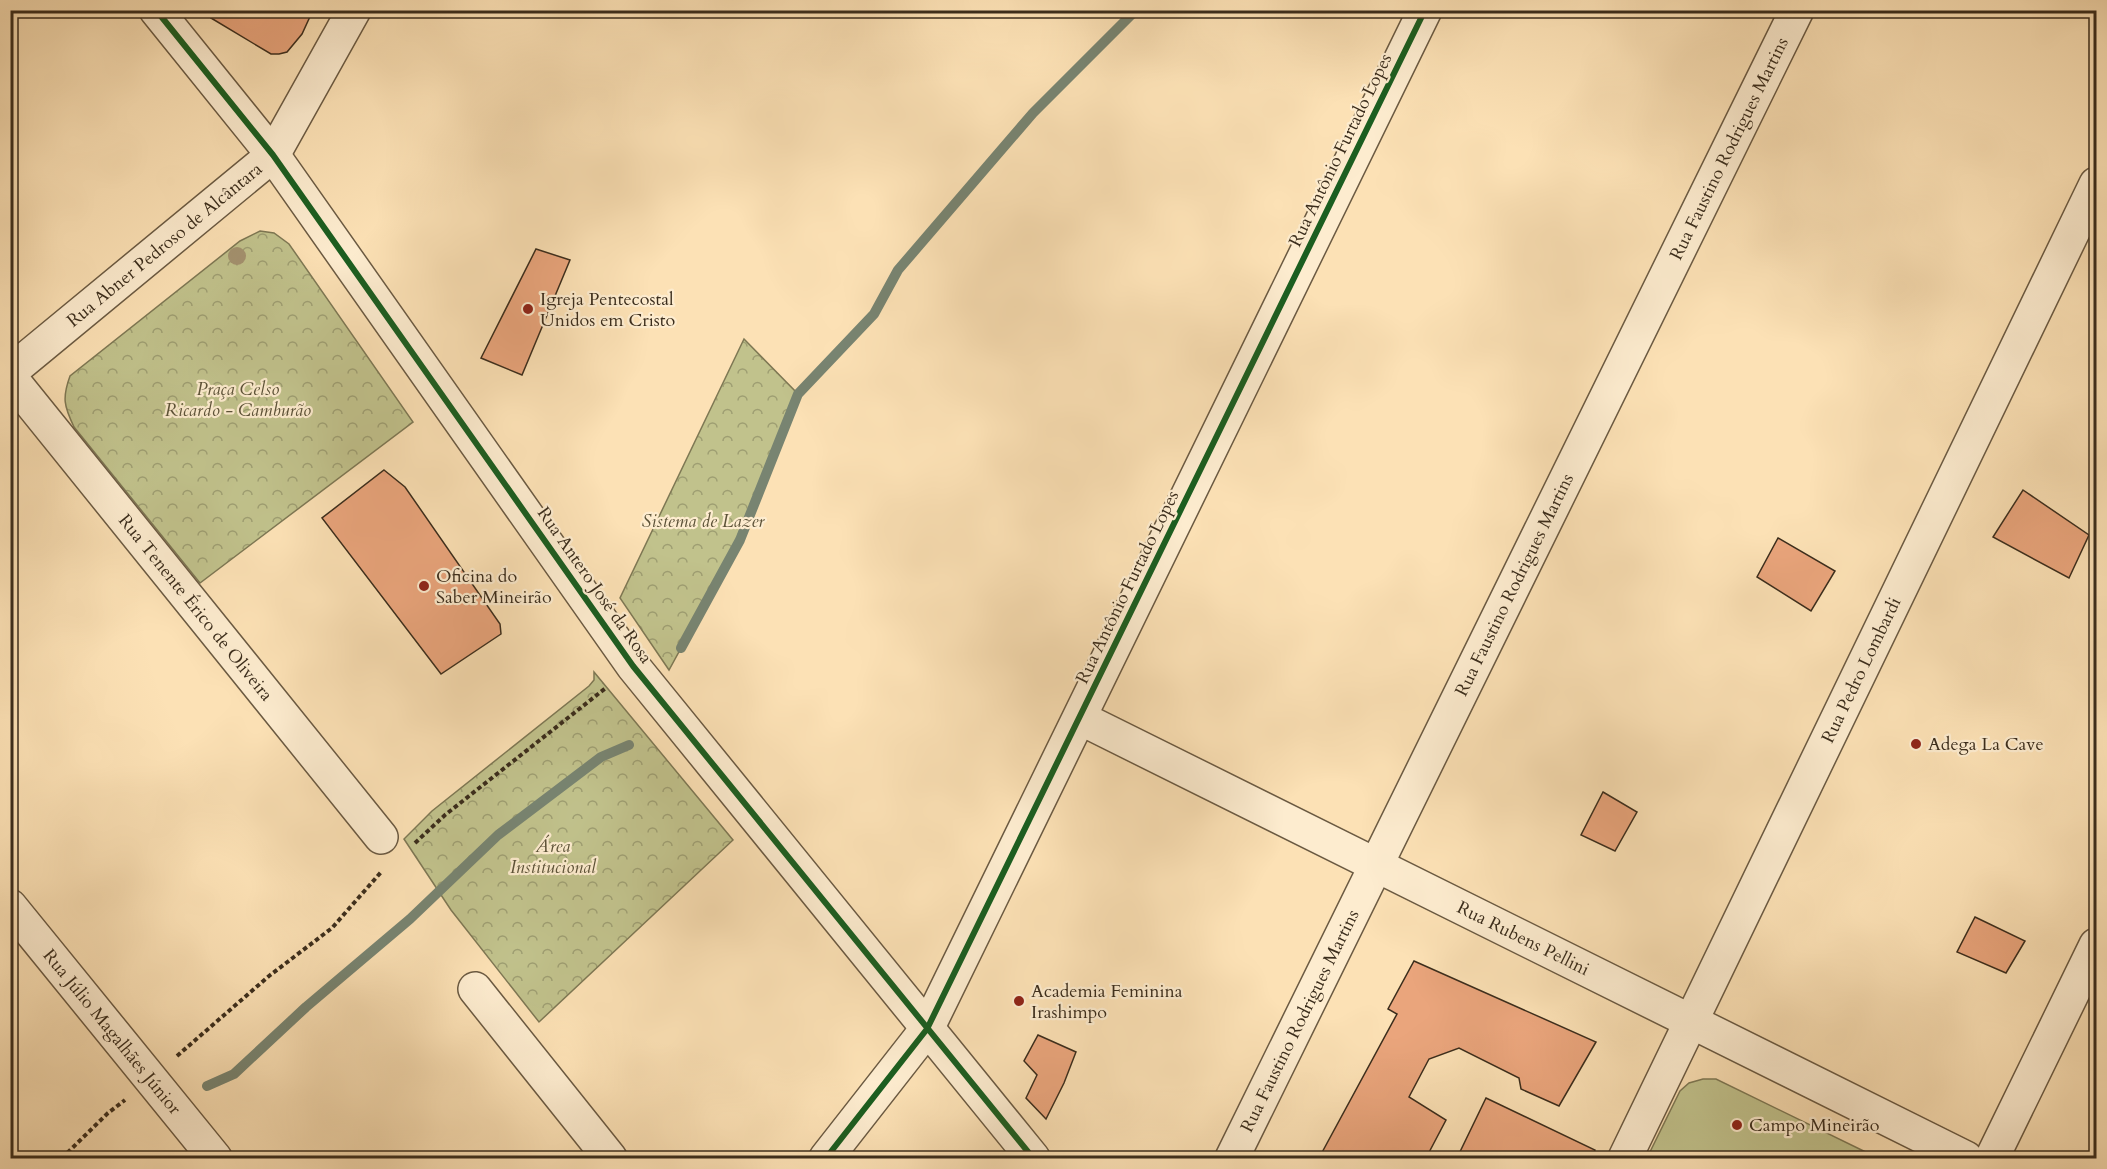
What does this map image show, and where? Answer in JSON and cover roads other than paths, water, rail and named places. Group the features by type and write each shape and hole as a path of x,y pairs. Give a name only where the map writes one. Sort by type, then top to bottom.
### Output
{"street":[{"name":"Rua Antero José da Rosa","path":"156,10 273,155 633,666 1033,1158"},
{"name":"Rua Abner Pedroso de Alcântara","path":"10,372 273,155 354,10"},
{"name":"Rua Antônio Furtado Lopes","path":"826,1158 927,1029 1425,10"},
{"name":"Rua Faustino Rodrigues Martins","path":"1232,1158 1797,10"},
{"name":"Rua Pedro Lombardi","path":"1625,1158 2097,184"},
{"name":"Rua Tenente Érico de Oliveira","path":"10,377 381,837"},
{"name":"Rua Rubens Pellini","path":"1080,718 1966,1158"},
{"name":"Rua Júlio Magalhães Júnior","path":"10,906 215,1158"},
{"path":"1992,1158 2097,945"},
{"path":"475,989 610,1158"}],"waterway":[{"path":"681,648 740,540 798,394 874,314 898,270 1033,113 1136,10"},
{"path":"207,1086 234,1074 306,1007 410,919 498,835 601,757 629,745"}],"place":[{"name":"Igreja Pentecostal Unidos em Cristo","path":"528,309"},
{"name":"Oficina do Saber Mineirão","path":"424,586"},
{"name":"Adega La Cave","path":"1916,744"},
{"name":"Academia Feminina Irashimpo","path":"1019,1001"},
{"name":"Campo Mineirão","path":"1737,1125"}],"park label":[{"name":"Praça Celso Ricardo - Camburão","path":"238,399"},
{"name":"Sistema de Lazer","path":"703,521"},
{"name":"Área Institucional","path":"553,856"}]}
